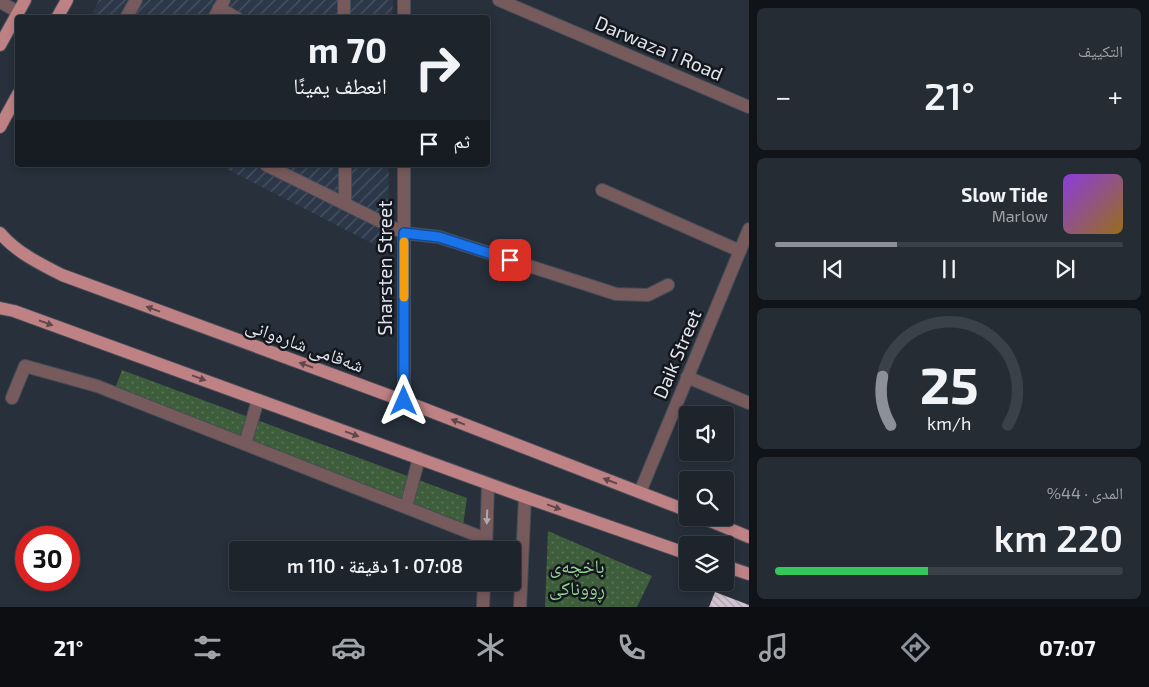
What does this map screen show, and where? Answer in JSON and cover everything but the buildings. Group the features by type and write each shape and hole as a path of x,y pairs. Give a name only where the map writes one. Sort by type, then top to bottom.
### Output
{"main road":[{"path":"16,15 25,0"},
{"path":"59,15 67,0"},
{"path":"0,44 15,17"},
{"path":"0,128 15,100"},
{"name":"شەقامی شارەوانی","path":"2,238 42,265 62,275 404,401 679,507"},
{"path":"0,308 14,311 488,484 679,551"},
{"path":"723,526 749,536"},
{"path":"734,569 749,574"}],"street":[{"path":"128,15 136,0"},
{"path":"344,0 344,15"},
{"path":"404,0 404,15"},
{"name":"Darwaza 1 Road","path":"499,0 749,107"},
{"path":"0,2 18,12"},
{"path":"219,8 232,15"},
{"path":"270,167 404,233 439,237 616,294 648,295 668,285"},
{"path":"345,167 345,204"},
{"name":"Sharsten Street","path":"404,167 404,401"},
{"path":"602,190 740,251"},
{"name":"Daik Street","path":"640,492 749,229"},
{"path":"12,398 25,366 97,386 406,507 480,541"},
{"path":"687,377 749,403"},
{"path":"245,444 258,400"},
{"path":"406,507 418,458"},
{"path":"486,541 488,484"},
{"path":"520,607 525,497"},
{"path":"483,607 484,591"}],"shaded area":[{"path":"99,0 393,0 392,15 92,15"},
{"path":"223,167 389,167 387,251"}],"green space":[{"path":"122,370 467,498 463,526 113,394"},
{"name":"باخچەی ڕووناکی","path":"548,531 652,576 637,607 545,607"}],"slow traffic":[{"path":"404,242 404,297"}],"route":[{"path":"404,401 404,233 439,237 510,260"}]}
